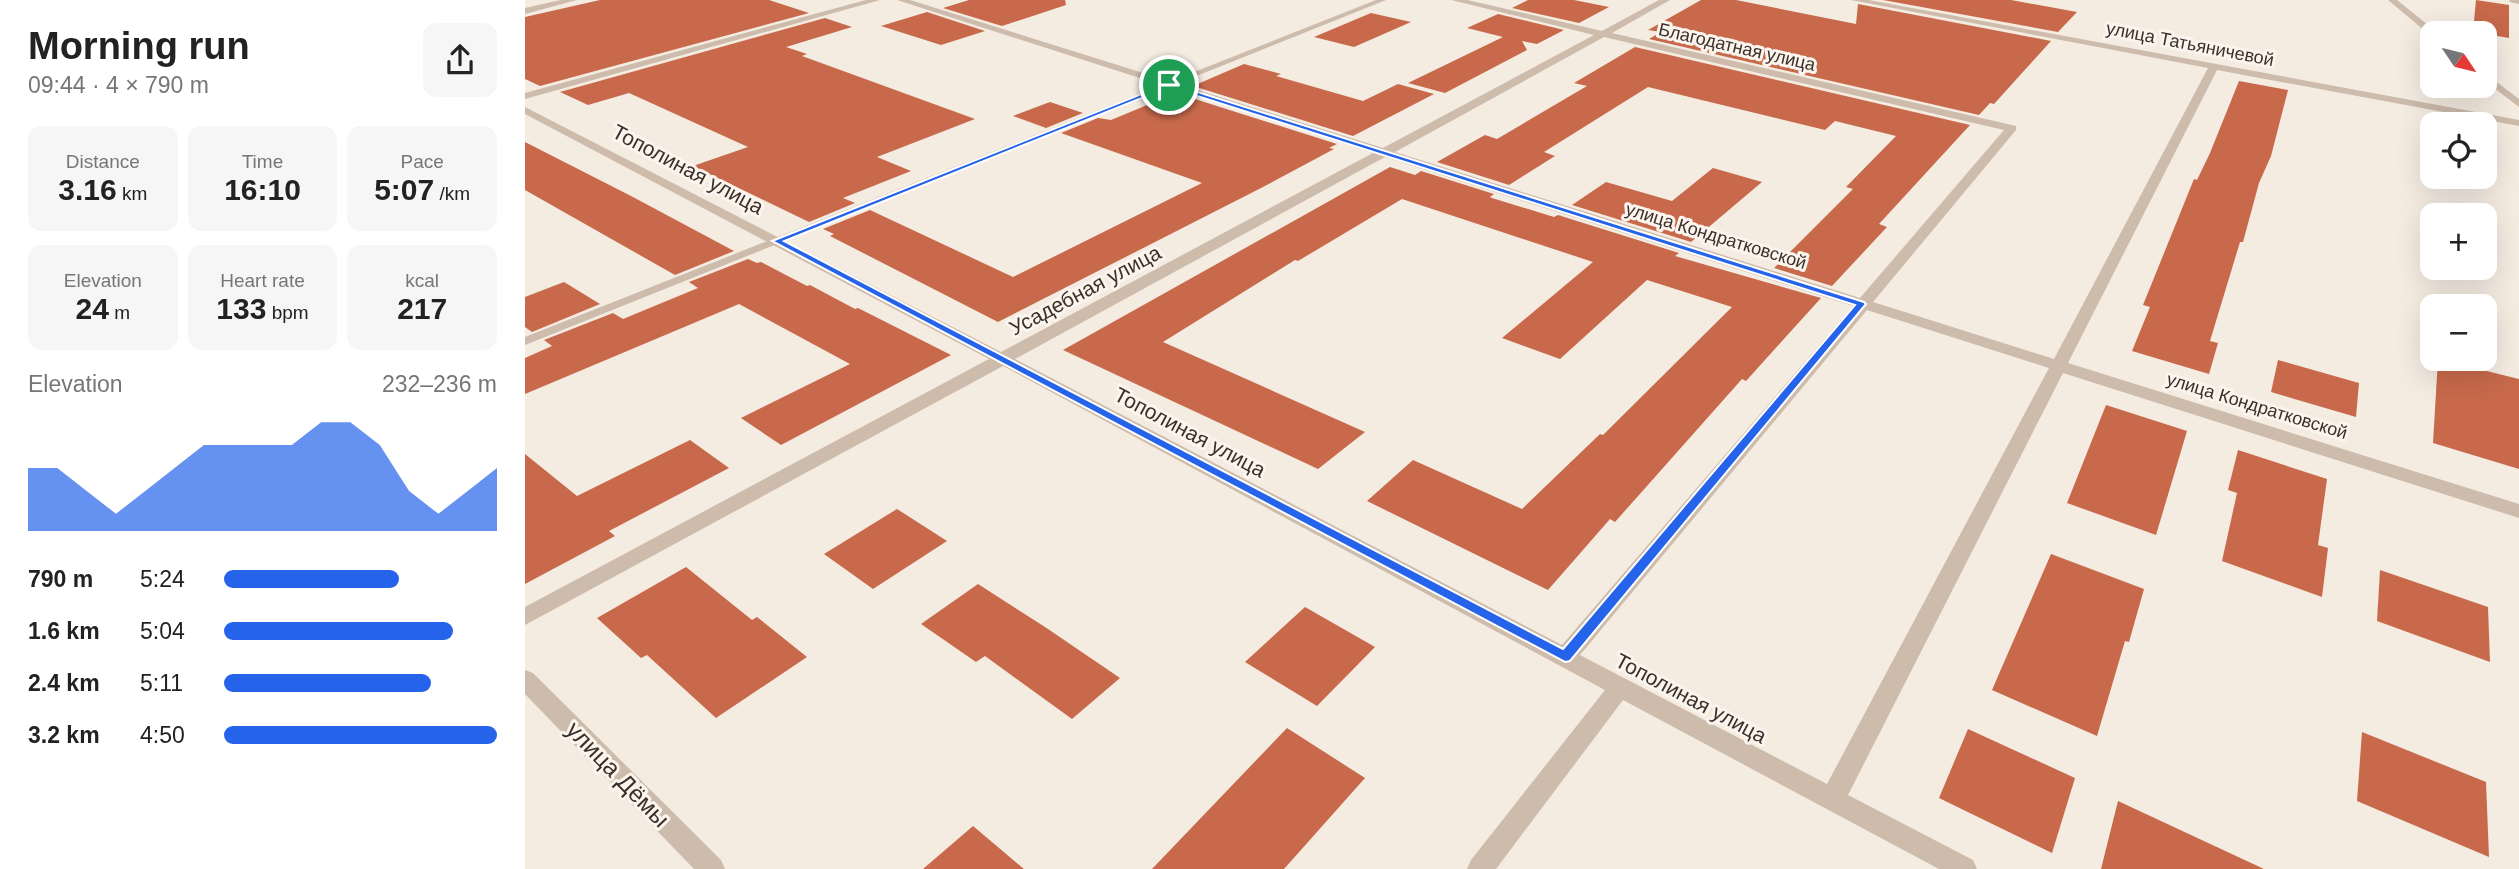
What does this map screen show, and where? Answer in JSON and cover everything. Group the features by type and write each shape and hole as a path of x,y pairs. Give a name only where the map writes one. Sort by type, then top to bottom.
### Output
{"street":[{"path":"525,11 573,0"},
{"path":"525,96 876,0"},
{"name":"улица Кондратковской","path":"901,0 2519,511"},
{"name":"Благодатная улица","path":"1455,0 2012,128 1861,304"},
{"name":"Усадебная улица","path":"525,617 1665,0"},
{"name":"улица Татьяничевой","path":"1855,0 2519,123"},
{"path":"2392,0 2420,23"},
{"path":"2513,0 2519,1"},
{"path":"1833,798 2214,67"},
{"path":"2497,86 2519,104"},
{"name":"Тополиная улица","path":"525,110 1002,359 1964,869"},
{"path":"1565,657 1861,304"},
{"name":"улица Дёмы","path":"525,679 712,869"},
{"path":"1480,869 1620,687"}],"lane":[{"path":"525,341 1382,0"}],"building":[{"path":"600,0 769,0 809,13 540,86 525,79 525,17"},
{"path":"969,0 1065,0 1066,5 1002,26 943,8"},
{"path":"1528,0 1574,0 1609,7 1579,23 1512,8"},
{"path":"1701,0 1736,0 1856,24 1858,4 2051,41 1994,104 1990,103 1979,115 1649,39 1661,32 1648,30"},
{"path":"1883,0 2011,0 2077,12 2058,32"},
{"path":"2476,0 2509,5 2509,38 2497,36 2497,21 2474,21"},
{"path":"927,12 985,31 941,45 881,26"},
{"path":"1371,13 1411,22 1354,47 1314,37"},
{"path":"1498,14 1564,30 1537,44 1522,41 1527,50 1445,93 1408,83 1503,37 1467,28"},
{"path":"825,18 852,27 786,47 807,54 802,56 975,119 877,157 911,171 843,198 855,203 809,222 693,166 748,147 629,93 588,105 560,92"},
{"path":"1635,47 1970,125 1879,224 1887,227 1832,286 1774,268 1853,189 1846,187 1896,136 1835,121 1825,130 1648,87 1544,152 1555,156 1509,185 1437,162 1485,135 1497,139 1587,86 1574,83"},
{"path":"1244,64 1363,101 1398,84 1434,94 1353,136 1193,86"},
{"path":"2239,81 2288,90 2271,156 2259,183 2243,242 2240,242 2210,341 2218,343 2209,374 2132,351 2150,307 2143,305 2194,179 2197,180 2210,153"},
{"path":"1176,93 1337,144 1329,148 1334,149 1263,187 998,322 830,236 834,234 823,229 870,210 1013,277 1202,183 1061,133 1098,118 1111,120"},
{"path":"1050,102 1083,113 1046,128 1013,116"},
{"path":"525,142 734,251 675,275 525,190"},
{"path":"1390,167 1415,175 1421,171 1494,194 1490,197 1492,198 1554,217 1558,215 1679,253 1675,256 1821,298 1746,381 1742,379 1615,522 1610,519 1548,590 1367,501 1413,460 1522,509 1600,434 1603,435 1732,307 1647,280 1560,359 1502,338 1593,262 1402,199 1298,261 1295,260 1163,342 1365,432 1318,469 1063,350"},
{"path":"1713,168 1762,182 1691,242 1572,205 1606,182 1672,201"},
{"path":"748,259 761,262 807,286 810,285 951,355 781,445 741,418 850,364 739,304 525,394 525,358 552,346 544,340 613,313 623,319 698,288 689,282"},
{"path":"564,282 600,304 532,332 525,327 525,297"},
{"path":"2278,360 2359,383 2356,417 2271,392"},
{"path":"2437,371 2487,371 2519,379 2519,469 2433,443"},
{"path":"2106,405 2187,431 2156,535 2067,503"},
{"path":"690,440 729,468 609,531 615,536 525,584 525,454 577,496"},
{"path":"2238,450 2327,479 2318,545 2328,548 2322,597 2222,561 2237,493 2228,490"},
{"path":"897,509 947,541 873,589 824,554"},
{"path":"2051,554 2144,589 2129,642 2125,641 2097,736 1992,690"},
{"path":"686,567 752,620 757,617 807,657 716,718 647,655 641,658 597,618"},
{"path":"2380,570 2488,607 2490,662 2377,621"},
{"path":"978,584 1120,678 1072,719 985,656 976,662 921,624"},
{"path":"1305,607 1375,647 1317,706 1245,662"},
{"path":"1287,728 1365,778 1284,869 1152,869"},
{"path":"1968,729 2075,778 2052,853 1939,798"},
{"path":"2362,732 2486,782 2489,857 2357,801"},
{"path":"2118,801 2264,869 2101,869"},
{"path":"973,826 1024,869 923,869"}],"route":[{"path":"1169,85 1861,304 1565,657 777,241 1169,85"}]}
